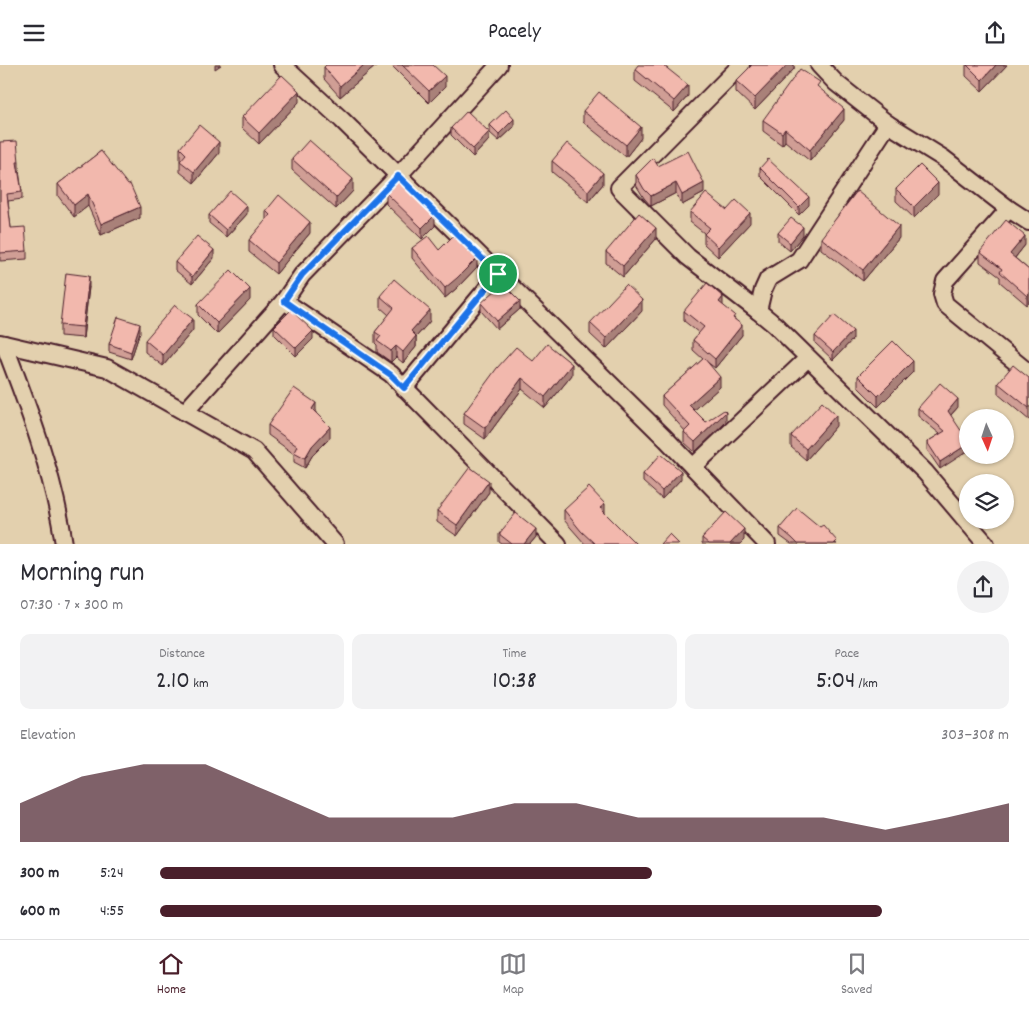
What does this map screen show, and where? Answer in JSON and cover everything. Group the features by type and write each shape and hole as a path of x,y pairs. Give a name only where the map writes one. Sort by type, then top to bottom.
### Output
{"street":[{"path":"282,65 342,120 693,467 768,544"},
{"path":"742,65 619,188 688,257 775,325 925,472 986,544"},
{"path":"819,65 836,83 888,123 943,158 1009,209 1029,222"},
{"path":"185,412 284,301 302,275 398,176 495,66"},
{"path":"758,311 768,279 799,260 888,123"},
{"path":"1009,209 945,281 942,294 945,304 1029,373"},
{"path":"404,388 498,274"},
{"path":"284,301 391,375 558,544"},
{"path":"2,344 107,368 254,451 335,544"},
{"path":"2,344 36,429 60,515 64,544"},
{"path":"693,467 808,358"}],"building":[{"path":"326,65 364,65 340,86 324,67"},
{"path":"402,65 433,65 445,76 429,91"},
{"path":"638,65 663,65 688,85 674,101 635,69"},
{"path":"752,65 787,65 755,98 736,81"},
{"path":"967,65 996,65 982,80"},
{"path":"800,69 820,82 817,86 844,109 810,150 785,129 782,133 763,120"},
{"path":"282,75 299,91 259,133 242,117"},
{"path":"599,92 641,127 626,145 583,111"},
{"path":"506,110 514,119 499,134 490,125"},
{"path":"467,111 489,132 473,149 451,128"},
{"path":"199,125 219,142 194,172 180,161 186,154 180,148"},
{"path":"309,140 353,179 336,198 292,159"},
{"path":"17,141 19,162 17,162 22,192 7,194 11,228 25,227 27,251 0,253 0,142"},
{"path":"567,143 603,173 588,191 552,161"},
{"path":"101,151 128,185 130,184 140,207 101,224 88,194 74,205 58,184"},
{"path":"688,151 704,183 682,195 676,183 651,196 644,189 636,175 653,158 658,166"},
{"path":"768,159 809,197 799,207 760,168"},
{"path":"920,165 938,183 914,207 896,189"},
{"path":"399,179 435,215 422,228 386,193"},
{"path":"230,191 247,206 226,230 209,215"},
{"path":"857,191 899,226 863,270 821,238"},
{"path":"706,193 727,210 736,200 750,213 718,247 704,234 710,228 690,212"},
{"path":"279,195 310,222 276,263 249,240 270,215 266,211"},
{"path":"639,213 656,228 623,266 606,252"},
{"path":"791,218 803,227 790,243 778,233"},
{"path":"1006,220 1025,236 1010,254 1029,270 1029,293 1027,296 1000,272 1002,269 980,252"},
{"path":"454,235 477,258 445,288 412,248 428,236 439,250"},
{"path":"197,236 214,250 192,277 175,262"},
{"path":"231,270 250,289 217,323 198,304"},
{"path":"66,273 89,276 83,327 60,325"},
{"path":"394,279 430,310 411,331 416,336 403,352 396,346 391,351 377,341 381,336 375,332 394,308 380,296"},
{"path":"707,283 723,297 719,302 735,315 733,318 742,325 715,359 693,340 704,327 684,311"},
{"path":"503,284 520,301 497,321 481,303"},
{"path":"626,285 642,300 606,338 590,323"},
{"path":"175,305 193,319 163,355 145,340"},
{"path":"291,310 313,331 296,348 274,327"},
{"path":"834,315 853,331 833,352 815,336"},
{"path":"118,317 140,324 131,352 109,344"},
{"path":"893,341 913,361 878,396 858,376"},
{"path":"547,344 572,364 545,397 522,378 485,428 464,413 497,368 516,347 533,361"},
{"path":"704,358 720,377 689,405 706,422 724,410 726,412 695,442 684,432 690,426 662,396"},
{"path":"1013,365 1029,378 1029,408 998,383"},
{"path":"940,383 958,399 948,411 959,428 959,450 940,462 927,442 945,431 918,408"},
{"path":"294,388 316,403 312,409 330,427 312,446 305,458 294,452 297,446 268,425"},
{"path":"822,402 836,415 806,449 791,436"},
{"path":"661,454 681,471 662,491 643,474"},
{"path":"470,467 489,481 457,525 437,511"},
{"path":"589,487 605,504 600,508 636,544 595,544 581,531 564,510"},
{"path":"797,508 820,527 823,525 837,541 834,544 798,544 780,528"},
{"path":"726,512 744,529 730,544 709,544 702,538"},
{"path":"516,513 536,529 524,544 512,544 499,534"},
{"path":"669,534 679,544 660,544"}],"route":[{"path":"398,176 498,274 404,388 391,375 284,301 302,275 398,176"}]}
